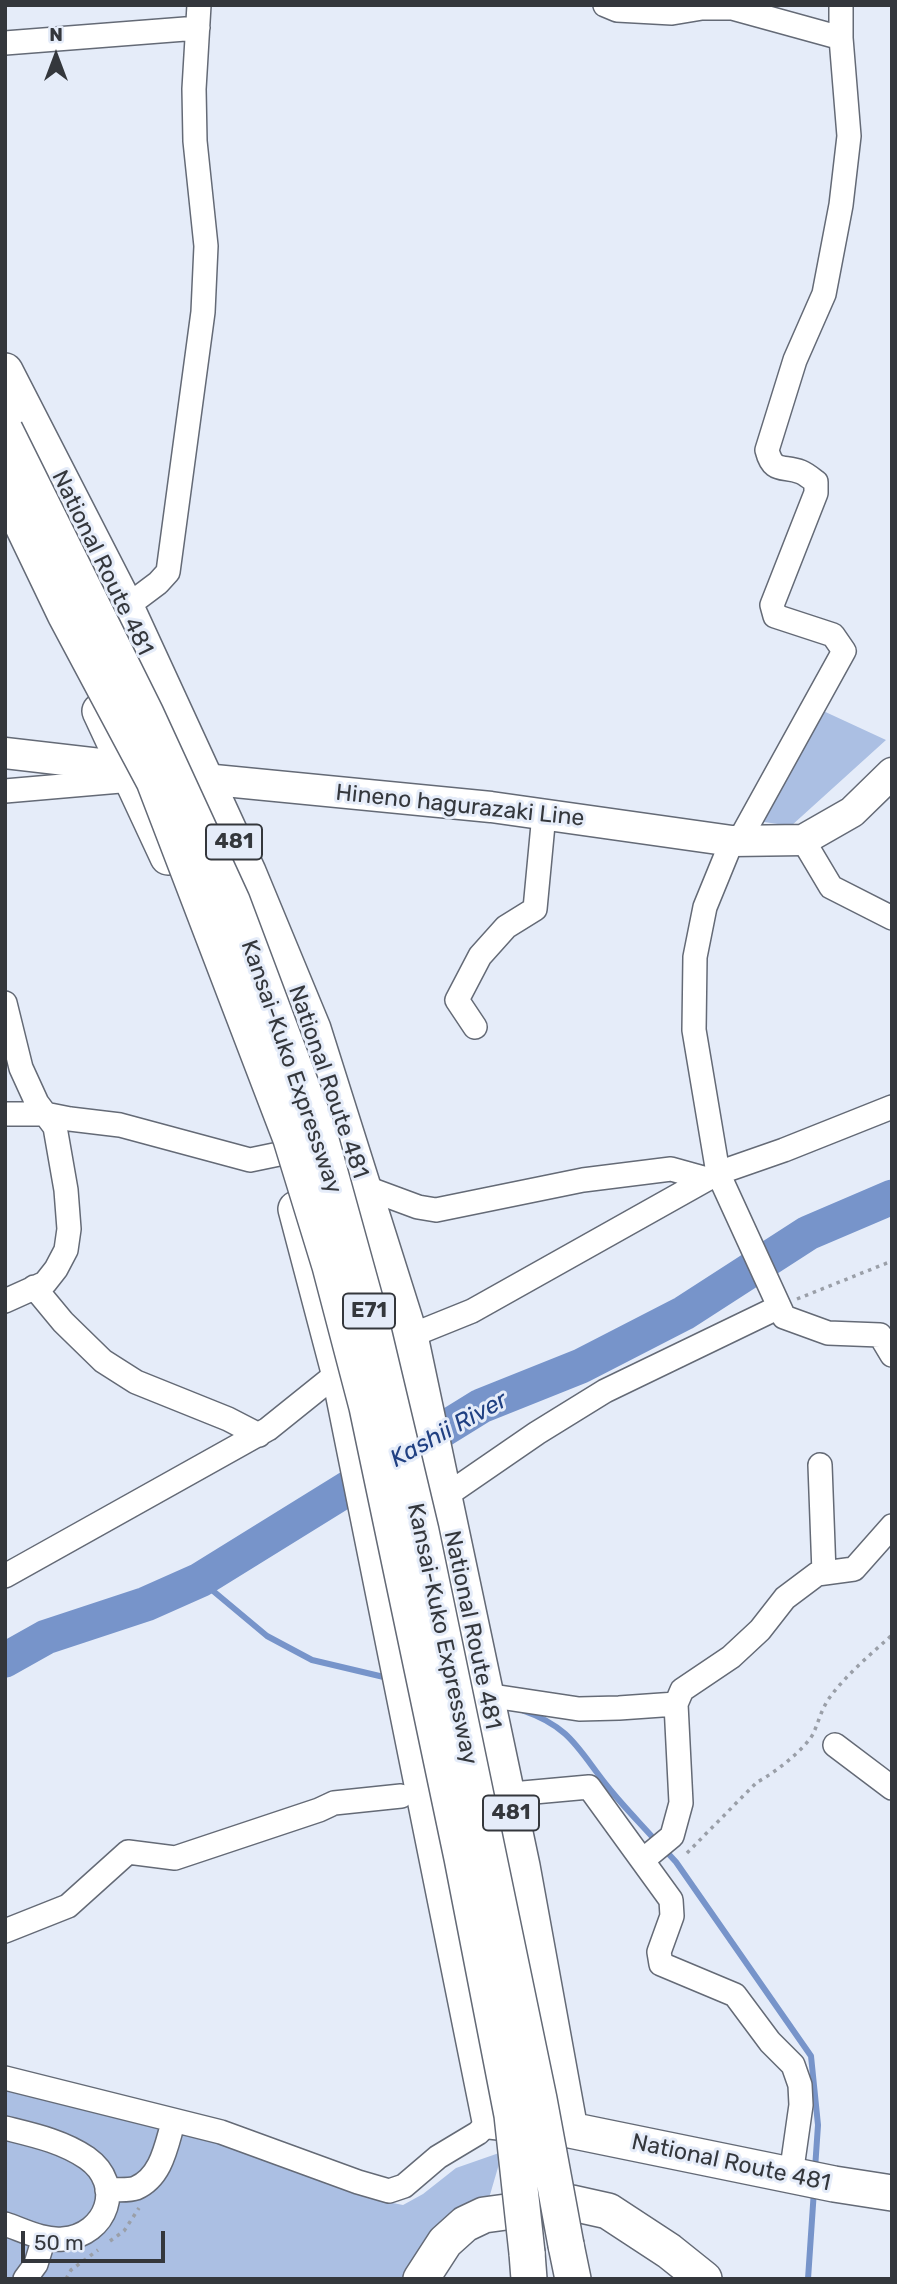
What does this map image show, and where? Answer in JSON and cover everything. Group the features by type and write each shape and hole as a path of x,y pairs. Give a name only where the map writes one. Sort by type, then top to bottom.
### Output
{"highway":[{"name":"National Route 481","path":"5,371 126,607 248,872 313,1029 410,1336 522,1866 570,2130"},
{"name":"Kansai-Kuko Expressway","path":"5,430 146,714 232,901 319,1133 371,1321 421,1531 540,2099 573,2279"},
{"name":"Kansai-Kuko Expressway","path":"5,489 65,614 154,781 291,1139 330,1266 367,1407 462,1858 512,2115 528,2266"},
{"name":"481","path":"5,516 68,641 198,921 297,1211 339,1372 490,2121"},
{"name":"National Route 481","path":"490,2121 570,2130 834,2184 892,2193"},
{"path":"421,2279 445,2242 465,2224 484,2215 572,2203 608,2211 669,2251 704,2279"}],"main road":[{"name":"Hineno hagurazaki Line","path":"5,753 129,773 544,814 735,841 803,840 852,812 892,773"}],"street":[{"path":"605,5 617,10 672,13 702,8 732,8 841,38"},
{"path":"842,5 841,38 849,136 841,205 824,294 795,360 767,450 770,462 778,468 802,472 816,482 816,493 772,605 775,616 833,635 844,651 735,841 705,906 695,957 694,1030 713,1176 784,1317 828,1333 888,1341"},
{"path":"5,43 199,17 194,89 195,141 206,246 203,312 168,572 126,607"},
{"path":"5,792 129,773"},
{"path":"475,1027 457,1000 480,956 506,927 535,909 544,814"},
{"path":"803,840 831,887 892,918"},
{"path":"5,1003 20,1068 37,1102 55,1127 66,1190 69,1229 66,1250 45,1283 5,1301"},
{"path":"410,1336 472,1311 713,1176 892,1107"},
{"path":"5,1114 45,1114 120,1125 250,1160 279,1154"},
{"path":"363,1187 418,1207 436,1210 583,1180 671,1169 713,1176"},
{"path":"34,1287 63,1322 103,1361 136,1382 228,1419 258,1435"},
{"path":"444,1497 537,1433 606,1391 779,1307"},
{"path":"5,1576 268,1429 339,1372"},
{"path":"820,1465 824,1573"},
{"path":"643,1860 672,1836 681,1803 676,1704 682,1690 731,1657 760,1630 785,1598 817,1574 854,1569 892,1526"},
{"path":"486,1695 579,1709 676,1704"},
{"path":"835,1745 892,1788"},
{"path":"523,1793 589,1787 671,1900 672,1916 659,1952 661,1964 735,1995 770,2042 793,2065 800,2085 802,2105 791,2175"},
{"path":"5,1931 68,1906 128,1852 175,1858 319,1810 334,1802 401,1796"},
{"path":"5,2078 221,2132 389,2191 404,2186 438,2157 478,2133 490,2121"},
{"path":"5,2128 44,2137 88,2159 104,2178 108,2197 103,2218 87,2233 62,2239 44,2238 5,2224"},
{"path":"107,2190 134,2189 150,2179 160,2166 171,2130"},
{"path":"25,2279 36,2264 44,2238"}],"path":[{"path":"779,1307 892,1261"},
{"path":"672,1836 687,1853 757,1782 766,1778 802,1747 813,1735 820,1713 830,1698 892,1635"},
{"path":"66,2279 71,2270 124,2231 148,2200"}],"shaded area":[{"path":"819,709 886,740 791,826 751,820"},
{"path":"5,2086 201,2137 403,2205 423,2194 456,2168 499,2153 499,2164 487,2205 409,2279 5,2279"}],"waterway":[{"name":"Kashii River","path":"5,1660 46,1637 146,1604 200,1580 481,1406 581,1366 684,1313 808,1233 892,1197"},
{"path":"200,1580 267,1636 312,1660 388,1678"},
{"path":"524,1711 540,1717 564,1733 656,1841"},
{"path":"664,1849 676,1862 811,2056 818,2125 815,2169"},
{"path":"808,2279 814,2190"}]}
